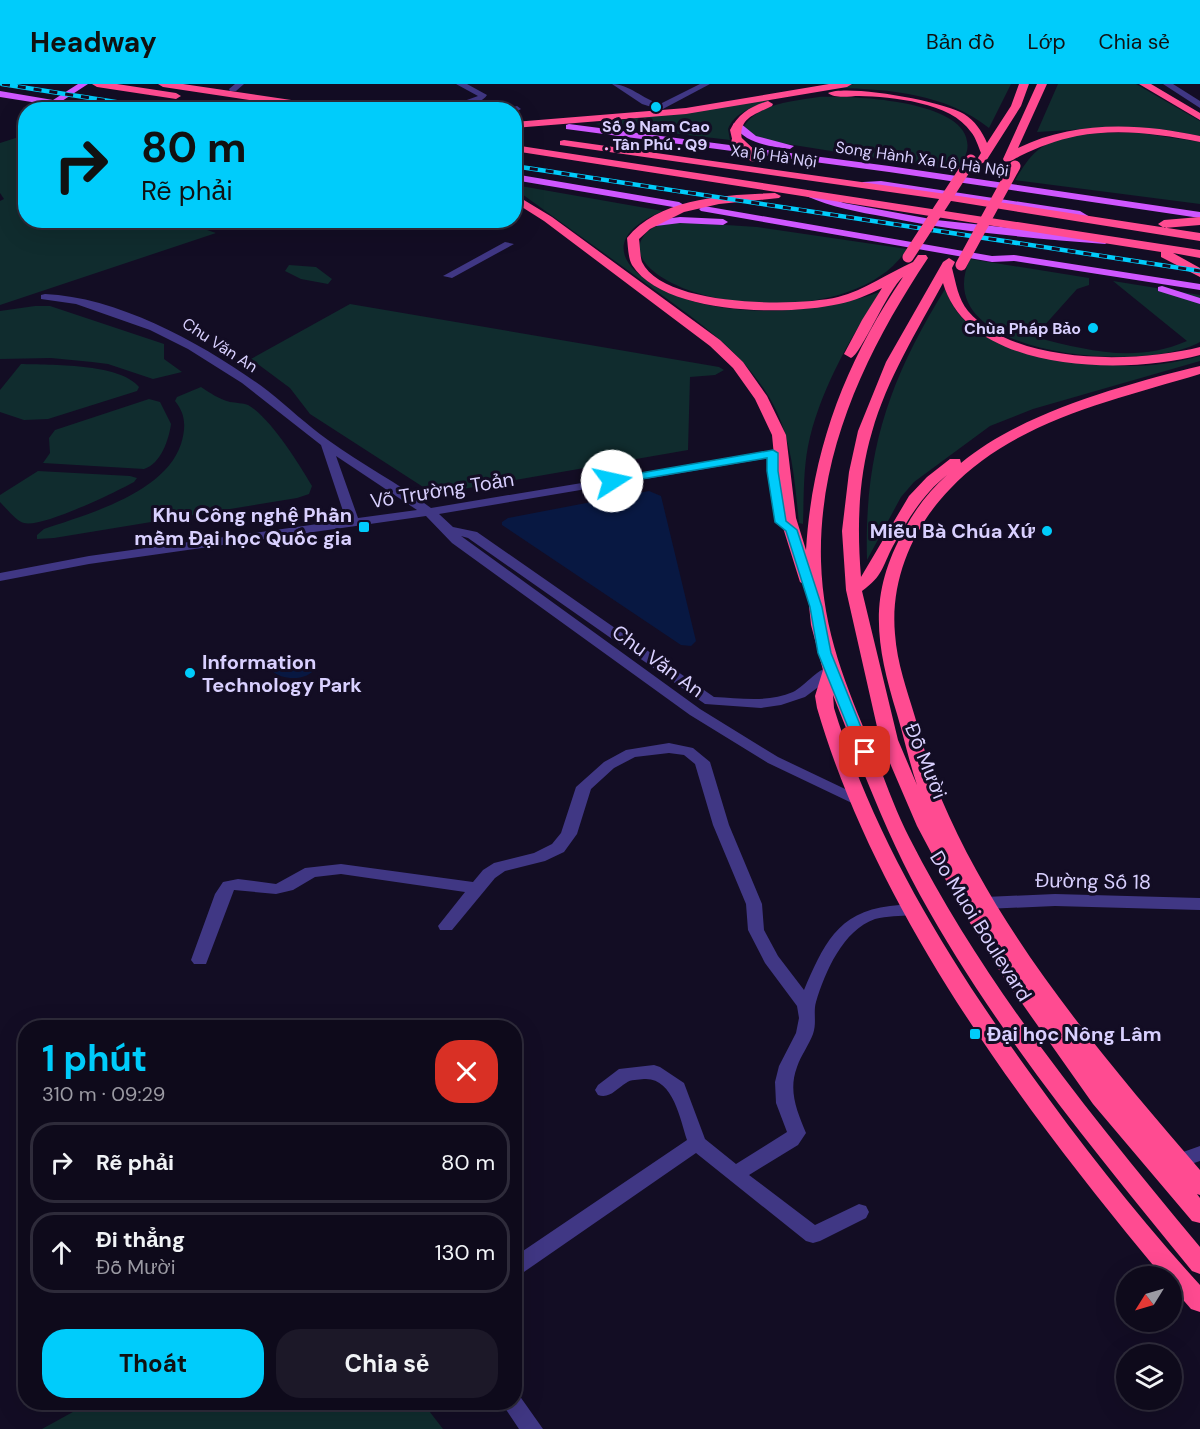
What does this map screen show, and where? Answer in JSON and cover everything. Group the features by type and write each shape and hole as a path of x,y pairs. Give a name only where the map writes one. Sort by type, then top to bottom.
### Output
{"highway":[{"path":"98,84 213,102"},
{"path":"163,84 288,102"},
{"path":"200,84 236,86 317,102"},
{"path":"522,125 588,120 836,84"},
{"path":"662,110 686,111 846,84"},
{"path":"816,607 815,520 827,444 845,395 866,350 916,260 980,155 1006,107 1015,84"},
{"path":"980,155 1016,106 1024,84"},
{"path":"1009,163 1042,84"},
{"path":"1009,163 1022,149 1045,101 1050,84"},
{"path":"1144,84 1200,117"},
{"path":"790,175 753,156 737,141 735,135 737,125 755,109 782,100 834,93 875,94 915,100 945,110 973,128 980,155"},
{"path":"304,100 309,102"},
{"path":"1022,149 1064,134 1108,130 1156,131 1200,140"},
{"name":"Xa lộ Hà Nội","path":"522,136 1200,237"},
{"name":"Xa lộ Hà Nội","path":"522,149 1200,254"},
{"name":"Đỗ Mười","path":"977,904 926,826 889,740 854,590 850,531 856,472 865,431 892,362 952,265 1009,163"},
{"path":"809,194 720,201 675,212 648,224 633,238 631,254 637,266 651,278 674,290 713,302 768,307 824,303 865,292 897,276 916,260"},
{"path":"522,202 715,343 738,365 762,399 779,435 778,453 772,471 781,522 791,530 816,607 825,653 832,670 823,698 859,801 879,847 912,909 964,996 1052,1122 1110,1197 1200,1302"},
{"path":"1117,224 1199,219"},
{"path":"1156,248 1200,273"},
{"path":"952,265 950,284 962,311 977,326 1002,339 1039,351 1099,361 1136,363 1172,359 1200,351"},
{"path":"803,567 813,474 822,432 855,347 868,320 897,276"},
{"path":"854,590 871,577 914,499 932,480 962,457 1024,420 1200,364"},
{"name":"Đỗ Mười","path":"1200,370 1069,411 1033,425 974,461 948,482 929,503 905,545 891,583 886,609 888,646 912,739 935,808 977,904 1009,969 1101,1098 1200,1214"},
{"name":"Do Muoi Boulevard","path":"832,670 899,836 933,901 1034,1057 1200,1264"},
{"path":"977,904 1019,954 1111,1079 1200,1186"}],"main road":[{"path":"0,94 55,102 84,84"},
{"path":"737,125 742,132 758,141 855,156 889,169"},
{"name":"Song Hành Xa Lộ Hà Nội","path":"569,128 889,169 1075,196 1199,219"},
{"path":"522,178 679,205"},
{"path":"1075,196 1102,194 1200,206"},
{"path":"704,209 992,259 1014,258 1200,286"},
{"path":"648,224 705,220 852,235"},
{"path":"1117,274 1200,302"}],"street":[{"path":"460,84 483,95 481,98 468,102"},
{"path":"616,84 662,110 706,84"},
{"path":"1167,84 1200,105"},
{"path":"448,276 509,244"},
{"name":"Chu Văn An","path":"45,297 62,297 87,303 173,334 201,350 256,389 326,444 428,512 450,530 457,540 695,712 773,760 859,801"},
{"path":"326,444 354,524"},
{"name":"Võ Trường Toản","path":"0,577 89,560 354,524 778,453"},
{"name":"Chu Văn An","path":"450,530 472,535 710,701 761,704 781,701 800,694 832,670"},
{"path":"695,712 710,701"},
{"path":"446,926 489,874 500,867 538,857 558,848 569,834 584,787 609,765 631,753 669,747 688,751 702,762 721,825 754,904 756,930 771,959 806,1005 808,1018 805,1033 788,1066 784,1082 785,1103 797,1133 791,1140 735,1173"},
{"path":"200,960 223,894 229,886 276,889 288,886 311,872 341,869 476,888"},
{"name":"Đường Số 18","path":"977,904 1055,900 1200,904"},
{"path":"806,1005 834,945 843,932 855,922 870,915 912,909"},
{"path":"604,1090 625,1074 654,1072 678,1088 697,1143 813,1235 859,1212"},
{"path":"522,1263 697,1143"},
{"path":"1179,1161 1200,1153"},
{"path":"517,1410 532,1429"}],"green space":[{"path":"854,84 1011,84 989,128 955,108 917,96 877,90 837,88"},
{"path":"1058,84 1136,84 1200,121 1200,136 1167,130 1119,127 1037,132"},
{"path":"819,97 882,100 932,111 952,120 965,134 966,154 957,171 756,139 744,126 759,112 778,104"},
{"path":"773,98 737,117 728,129 730,140 595,124"},
{"path":"1141,133 1200,142 1200,204 1015,180 1034,153 1061,139 1087,134"},
{"path":"18,137 18,228 201,228 216,233 0,305 0,201 4,199 0,193 0,143"},
{"path":"522,186 663,211 631,231 625,241 624,252 628,262 637,273 651,283 677,296 696,302 734,309 779,311 847,302 880,292 839,362 822,399 806,458 803,524 799,523 787,439 777,412 766,392 737,356 667,298 522,194"},
{"path":"680,222 757,227 907,249 888,270 862,286 832,297 764,304 731,301 700,294 674,284 654,272 643,259 640,245 646,233 657,226"},
{"path":"970,259 1089,278 1089,285 1077,289 1034,337 1092,350 1129,353 1148,352 1187,341 1113,281 1200,295 1200,342 1172,352 1135,356 1091,356 1048,349 1008,337 979,318 965,292"},
{"path":"289,265 316,267 332,279 328,284 301,279 285,271"},
{"path":"945,289 961,317 971,326 1010,344 1120,366 1158,364 1200,356 1200,361 1033,409 990,426 914,482 901,497 867,560 870,485 884,418 909,355"},
{"path":"350,304 719,367 724,370 715,375 690,377 688,450 434,494 310,414 290,388 251,359"},
{"path":"50,306 164,344 164,359 182,372 153,379 108,364 51,358 0,359 0,311"},
{"path":"21,364 66,365 101,369 130,379 139,387 137,391 48,419 24,420 0,412 0,390"},
{"path":"201,387 226,401 242,403 257,411 300,466 312,486 309,494 297,498 37,539 37,535 44,529 123,499 159,476 172,461 183,438 183,416 175,401 177,397"},
{"path":"149,399 160,402 171,424 163,450 150,466 144,469 43,463 50,453 49,438 55,430"},
{"path":"38,471 137,478 125,487 62,515 33,523 24,523 14,517 0,502 0,495"},
{"path":"76,1410 428,1410 443,1429 42,1429"}],"water":[{"path":"649,491 661,496 696,641 691,646 681,645 502,525 502,522 508,518"},
{"path":"273,660 316,667 308,675 289,678 272,671"}],"railway":[{"path":"2,84 116,102"},
{"path":"522,167 1200,271"}],"place":[{"name":"Số 9 Nam Cao . Tân Phú . Q9","path":"656,107"},
{"name":"Chùa Pháp Bảo","path":"1093,328"},
{"name":"Khu Công nghệ Phần mềm Đại học Quốc gia","path":"364,527"},
{"name":"Miễu Bà Chúa Xứ","path":"1047,531"},
{"name":"Information Technology Park","path":"190,673"},
{"name":"Đại học Nông Lâm","path":"975,1034"}],"route":[{"path":"612,481 773,453 772,471 781,522 791,530 816,607 825,653 865,752"}]}
